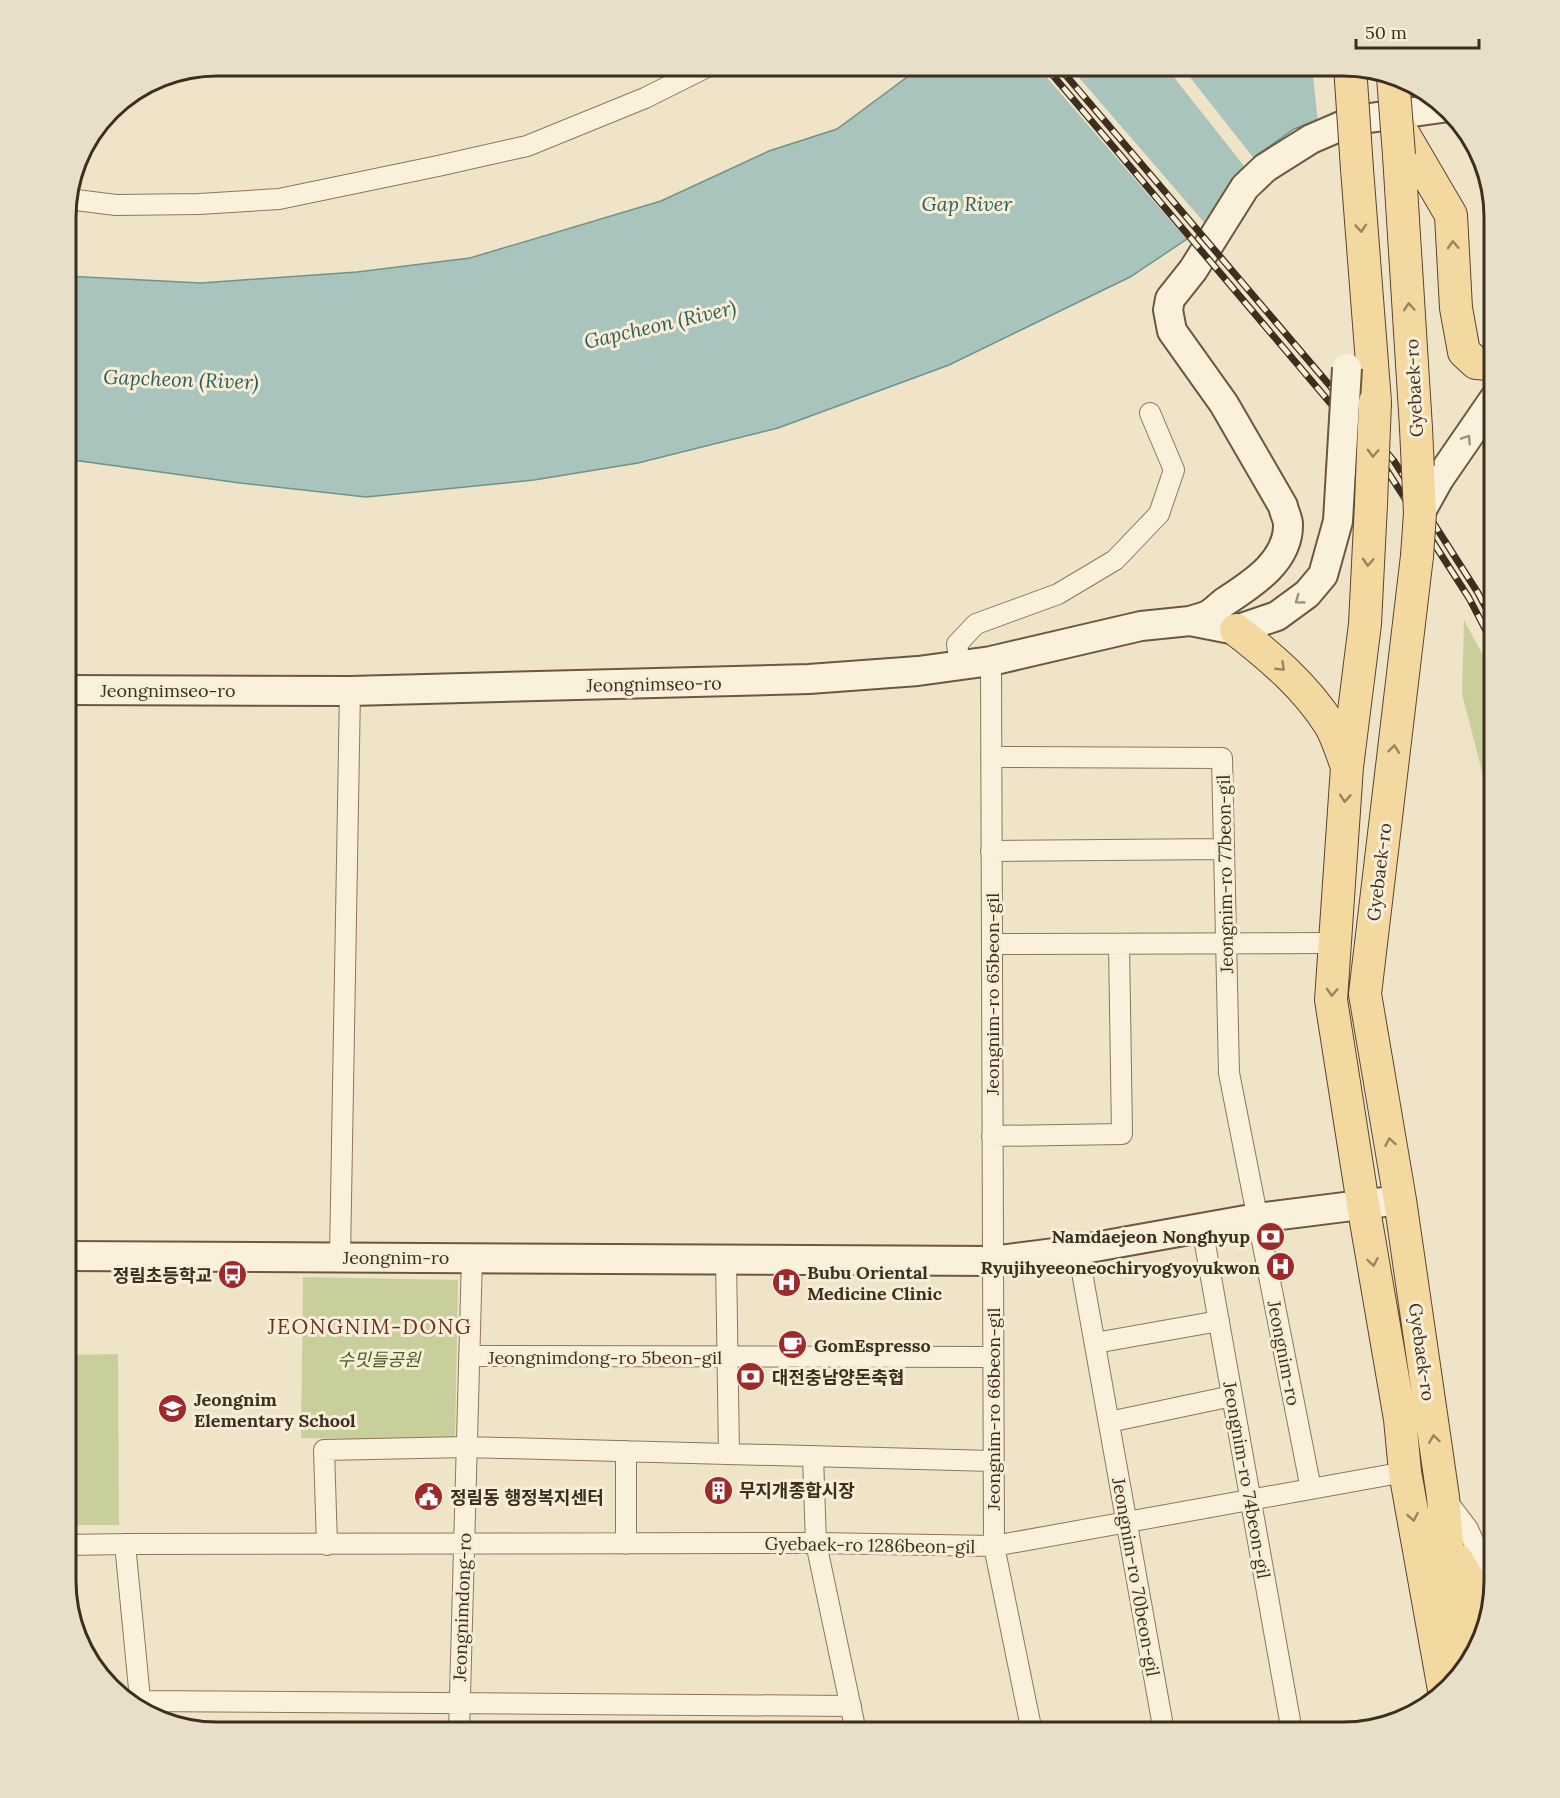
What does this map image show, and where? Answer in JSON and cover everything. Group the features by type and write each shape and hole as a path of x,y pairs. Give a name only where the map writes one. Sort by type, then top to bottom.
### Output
{"main road":[{"name":"Gyebaek-ro","path":"1351,77 1375,402 1365,624 1347,767 1331,1000 1400,1419 1405,1472 1442,1680"},
{"name":"Gyebaek-ro","path":"1394,86 1396,121 1407,153 1420,513 1417,556 1365,994 1400,1200 1448,1543 1466,1649"},
{"path":"1190,621 1209,615 1265,573 1276,559 1284,543 1288,524 1283,506 1224,405 1172,331 1168,310 1170,299 1193,270 1245,187 1265,168 1311,139 1355,120 1434,109"},
{"path":"1407,153 1451,215 1456,308 1464,352 1476,363 1484,364"},
{"path":"1236,630 1277,616 1307,594 1323,575 1338,521 1347,368 1370,332"},
{"path":"1420,513 1439,479 1484,414"},
{"name":"Jeongnimseo-ro","path":"77,690 350,691 809,679 991,661 1141,626 1190,621 1236,630"},
{"path":"1236,630 1301,687 1331,726 1347,767"},
{"name":"Jeongnim-ro","path":"76,1256 992,1261 1078,1250 1257,1218 1400,1200"},
{"path":"1448,1543 1482,1602"}],"street":[{"path":"78,200 116,205 199,204 279,199 527,146 645,99 689,76"},
{"path":"960,665 957,644 976,624 1058,594 1115,560 1159,514 1174,470 1150,412"},
{"name":"Jeongnim-ro 65beon-gil","path":"991,661 992,1261"},
{"path":"340,1257 350,691"},
{"name":"Jeongnim-ro 77beon-gil","path":"991,757 1222,758 1229,1073 1257,1218"},
{"path":"991,851 1224,849"},
{"path":"992,945 1336,943"},
{"path":"992,1136 1122,1134 1119,944"},
{"name":"Jeongnim-ro","path":"1257,1218 1311,1489"},
{"name":"Jeongnim-ro 74beon-gil","path":"1202,1227 1290,1722"},
{"name":"Jeongnim-ro 70beon-gil","path":"1078,1250 1162,1722"},
{"name":"Jeongnimdong-ro","path":"459,1722 472,1257"},
{"path":"726,1259 729,1454"},
{"name":"Jeongnim-ro 66beon-gil","path":"992,1261 994,1546 1030,1722"},
{"path":"1095,1343 1219,1321"},
{"name":"Jeongnimdong-ro 5beon-gil","path":"469,1356 993,1357"},
{"path":"1109,1422 1232,1396"},
{"path":"327,1545 324,1450 466,1447 992,1461"},
{"path":"626,1451 626,1544"},
{"path":"813,1456 816,1543 854,1722"},
{"name":"Gyebaek-ro 1286beon-gil","path":"76,1545 816,1543 994,1546 1405,1472"},
{"path":"1443,1497 1468,1529 1484,1566"},
{"path":"125,1544 139,1698"},
{"path":"151,1705 460,1702 851,1706"}],"green space":[{"path":"1464,620 1484,657 1484,779 1462,694"},
{"name":"수밋들공원","path":"303,1277 458,1280 455,1441 301,1438"},
{"path":"118,1354 119,1525 76,1525 76,1355"}],"water":[{"name":"Gap River","path":"908,77 1352,77 1379,81 1400,89 1294,129 1254,157 1211,223 1130,277 949,365 778,428 638,463 534,480 366,497 240,483 77,460 77,277 201,283 357,272 470,258 661,201 769,151 837,129"}],"pier":[{"path":"1046,77 1078,77 1209,228 1189,242"},
{"path":"1174,77 1190,77 1256,161 1248,171"},
{"path":"1313,77 1361,78 1379,81 1404,91 1318,123"}],"railway":[{"path":"1054,77 1386,469 1469,598 1484,627"},
{"path":"1067,77 1394,461 1484,604"}],"place":[{"name":"Namdaejeon Nonghyup","path":"1271,1236"},
{"name":"Ryujihyeeoneochiryogyoyukwon","path":"1281,1267"},
{"name":"정림초등학교","path":"233,1275"},
{"name":"Bubu Oriental Medicine Clinic","path":"786,1282"},
{"name":"GomEspresso","path":"793,1345"},
{"name":"대전충남양돈축협","path":"751,1377"},
{"name":"Jeongnim Elementary School","path":"173,1409"},
{"name":"무지개종합시장","path":"718,1490"},
{"name":"정림동 행정복지센터","path":"429,1497"}],"district":[{"name":"JEONGNIM-DONG","path":"370,1326"}],"water label":[{"name":"Gapcheon (River)","path":"660,324"},
{"name":"Gapcheon (River)","path":"181,379"}]}
